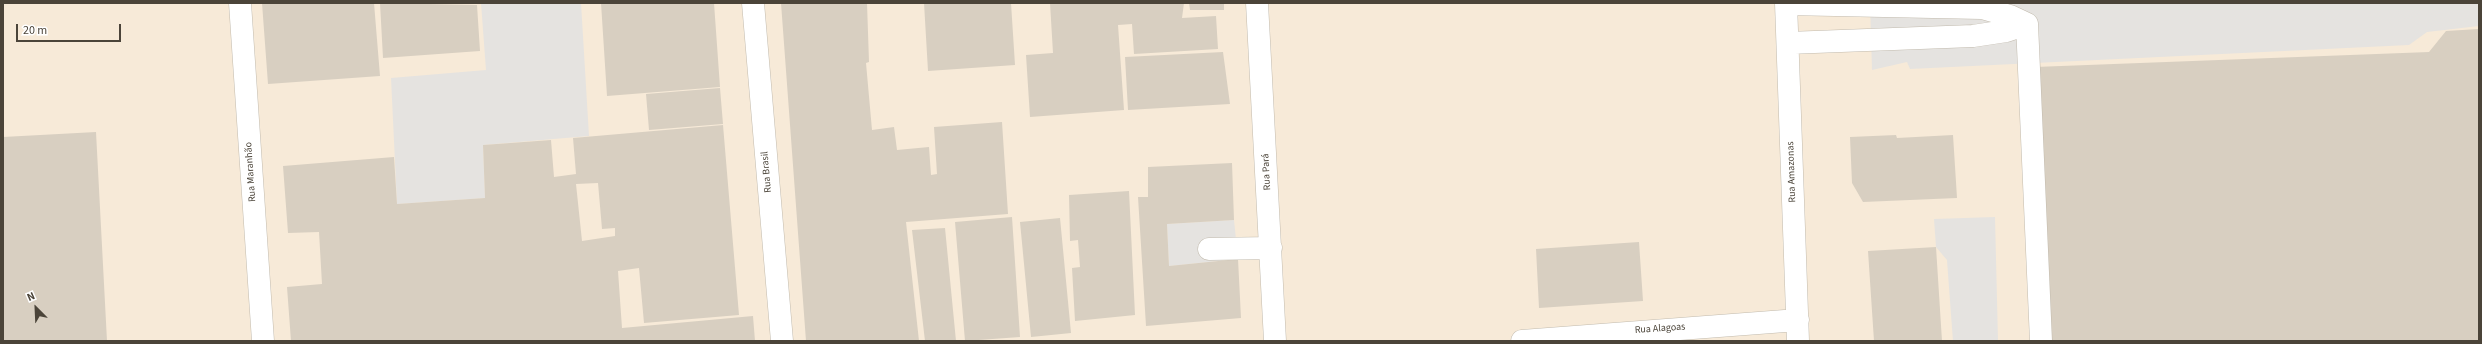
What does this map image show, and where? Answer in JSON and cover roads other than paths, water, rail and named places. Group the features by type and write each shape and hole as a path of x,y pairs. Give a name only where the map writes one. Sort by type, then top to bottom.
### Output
{"street":[{"name":"Rua Maranhão","path":"240,3 263,341"},
{"name":"Rua Brasil","path":"753,3 782,341"},
{"name":"Rua Pará","path":"1257,3 1275,341"},
{"path":"1786,4 1950,6 1982,8 2014,23"},
{"name":"Rua Amazonas","path":"1786,4 1798,331"},
{"path":"1788,43 1973,36 2014,23"},
{"path":"2014,23 2041,341"},
{"path":"1209,249 1271,248"},
{"name":"Rua Alagoas","path":"1522,341 1798,331"}]}
